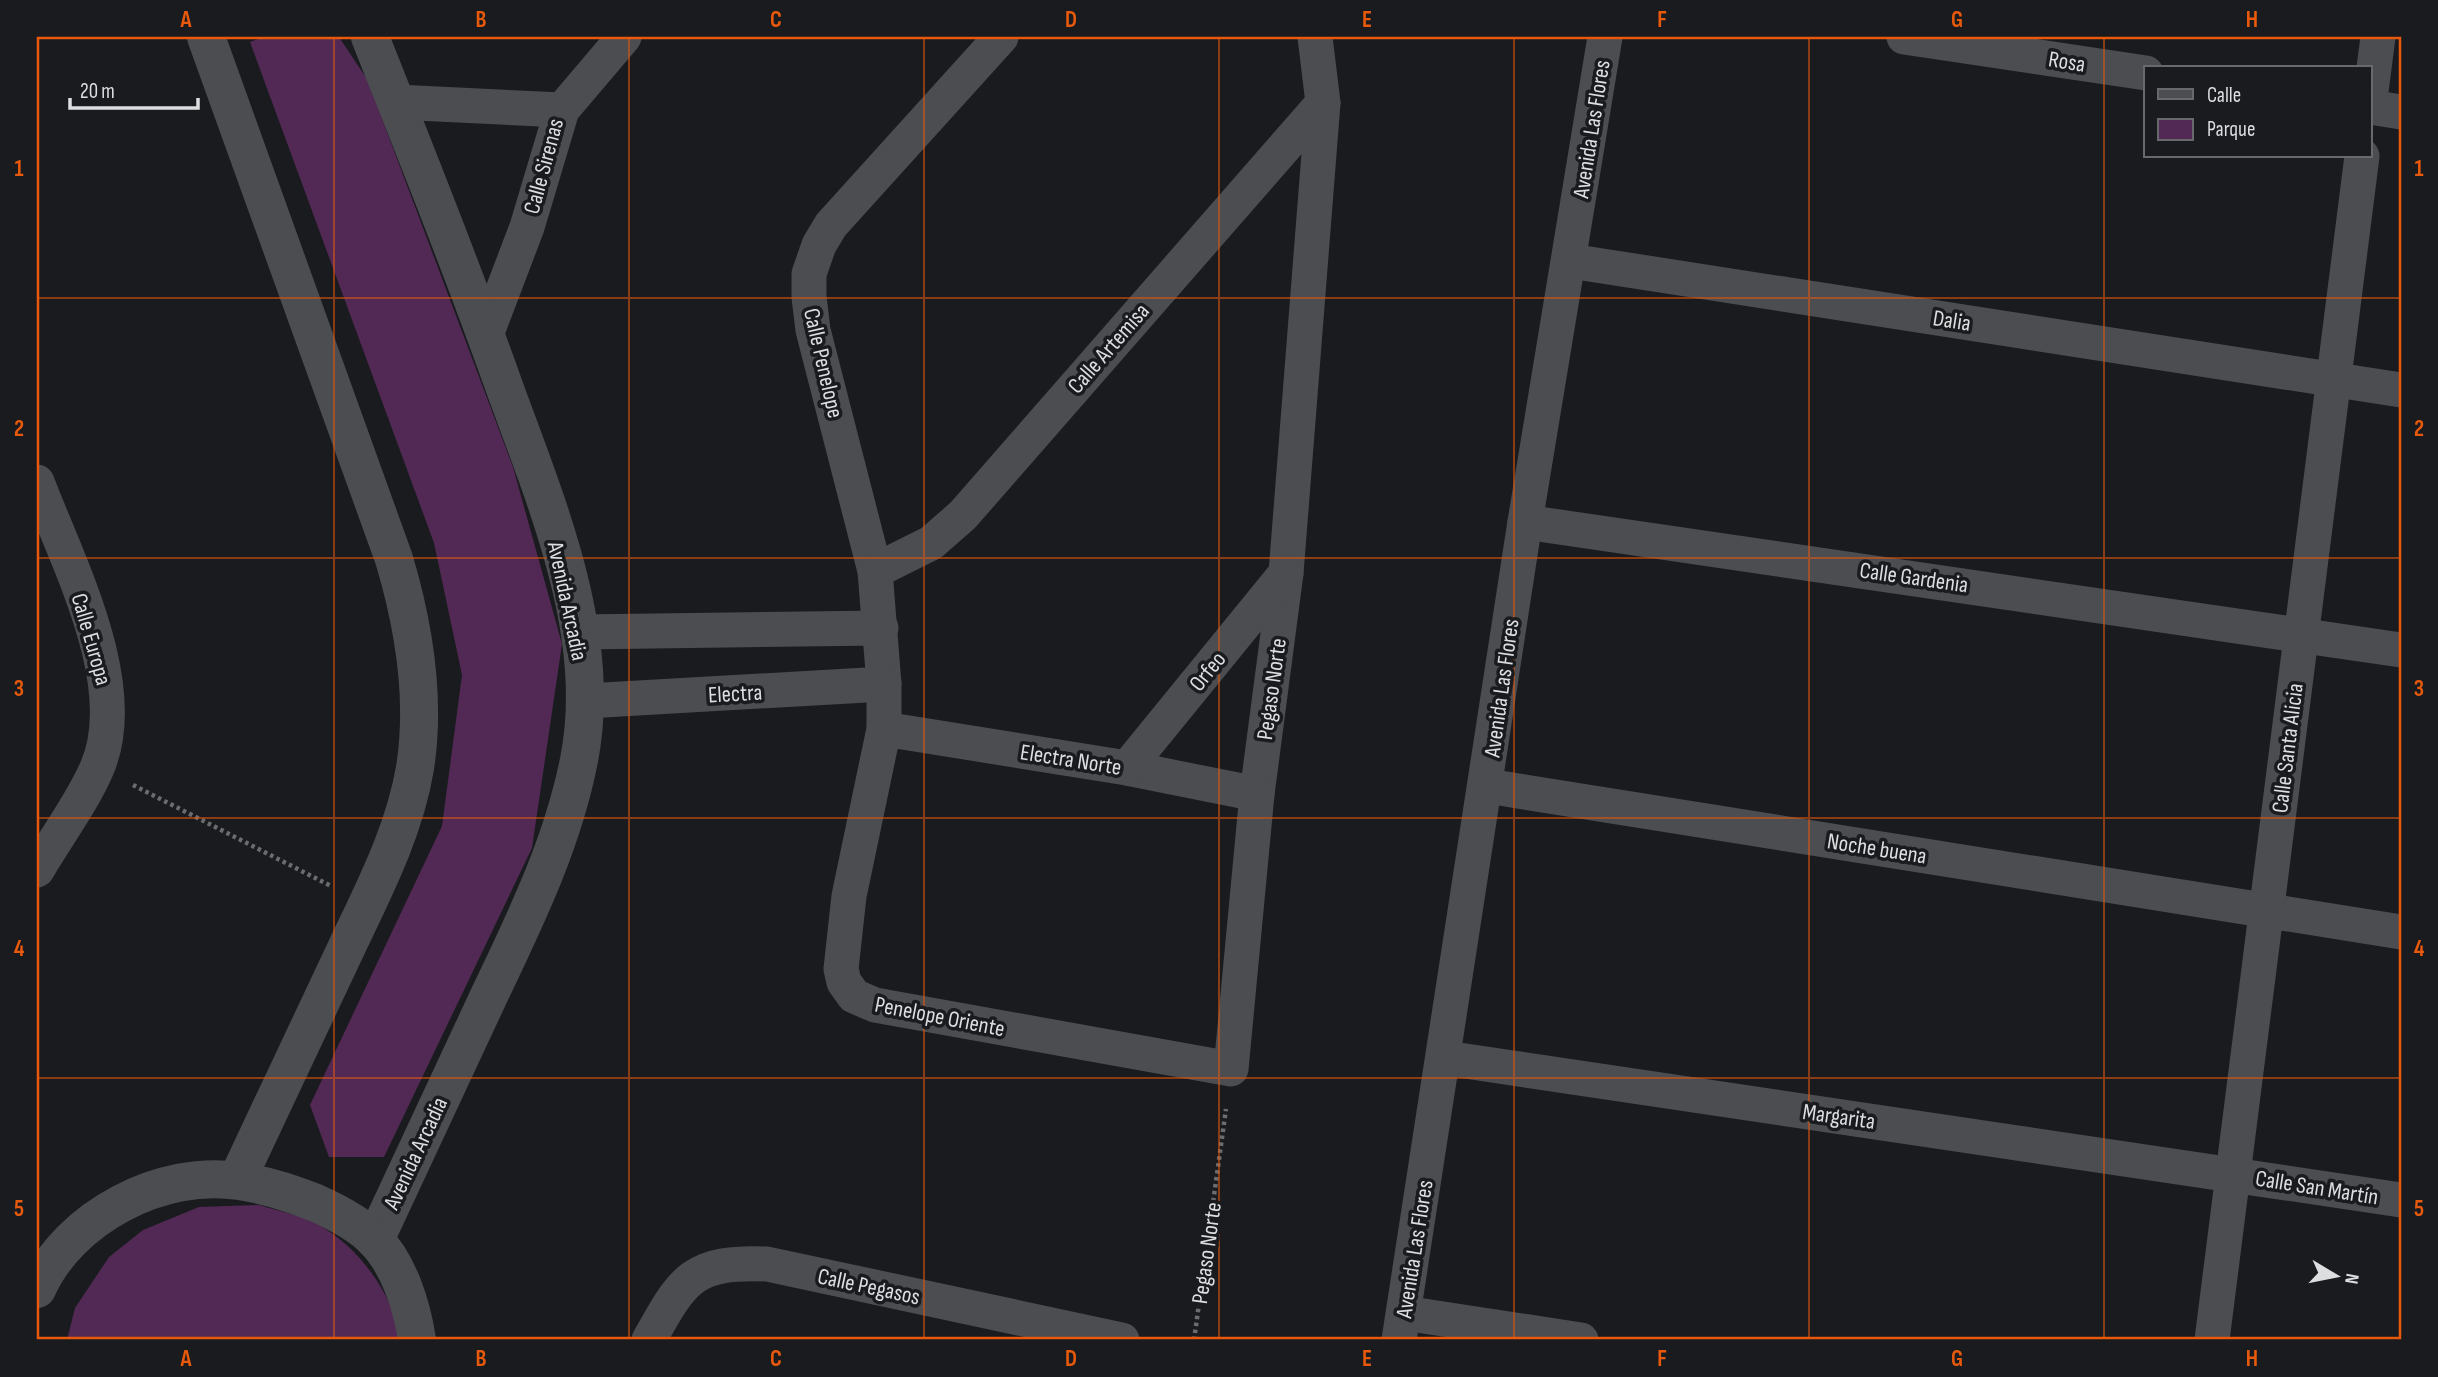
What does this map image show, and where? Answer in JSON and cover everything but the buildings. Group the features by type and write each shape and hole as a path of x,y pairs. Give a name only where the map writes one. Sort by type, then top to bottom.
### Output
{"street":[{"path":"206,37 406,600 417,662 415,767 404,819 367,904 237,1180"},
{"name":"Avenida Arcadia","path":"370,37 486,335 537,479 565,569 580,632 586,701 580,758 565,817 542,885 375,1240"},
{"path":"562,110 624,37"},
{"name":"Calle Penelope","path":"881,628 875,571 813,330 809,274 819,245 831,225 1001,37"},
{"name":"Pegaso Norte","path":"1231,1069 1257,794 1286,573 1323,103 1315,37"},
{"name":"Avenida Las Flores","path":"1401,1326 1487,786 1525,522 1605,37"},
{"name":"Rosa","path":"1905,37 2144,73"},
{"path":"2372,84 2378,37"},
{"name":"Calle Sirenas","path":"396,102 562,110 527,228 486,335"},
{"name":"Calle Artemisa","path":"875,571 931,543 963,515 1323,103"},
{"path":"2372,107 2401,112"},
{"name":"Calle Santa Alicia","path":"2212,1340 2362,158"},
{"name":"Dalia","path":"1570,261 2401,390"},
{"name":"Calle Europa","path":"37,482 96,634 104,666 107,719 98,767 37,870"},
{"name":"Calle Gardenia","path":"1525,522 2302,633 2401,650"},
{"name":"Orfeo","path":"1127,768 1286,573"},
{"path":"580,632 881,628"},
{"name":"Penelope Oriente","path":"881,628 884,729 849,896 841,969 844,982 854,996 875,1005 1231,1069"},
{"name":"Electra","path":"586,701 884,684"},
{"name":"Electra Norte","path":"884,729 1127,768 1257,794"},
{"name":"Noche buena","path":"1487,786 2401,932"},
{"name":"Margarita","path":"1445,1058 2233,1174"},
{"name":"Calle San Martín","path":"2233,1174 2401,1200"},
{"path":"37,1289 45,1270 79,1232 111,1210 146,1192 188,1182 237,1180 290,1192 342,1214 375,1240 402,1283 415,1321 417,1340"},
{"name":"Calle Pegasos","path":"649,1340 678,1289 700,1273 740,1263 767,1264 1122,1340"},
{"path":"1401,1326 1581,1340"}],"path":[{"path":"98,767 367,904"},
{"name":"Pegaso Norte","path":"1194,1340 1231,1069"}],"green space":[{"path":"264,37 339,37 367,79 513,467 562,644 532,848 384,1157 329,1157 310,1105 442,826 462,675 434,543 250,42"},
{"path":"259,1205 317,1224 347,1245 372,1273 382,1289 391,1306 402,1340 67,1340 75,1308 109,1257 143,1230 199,1207"}]}
